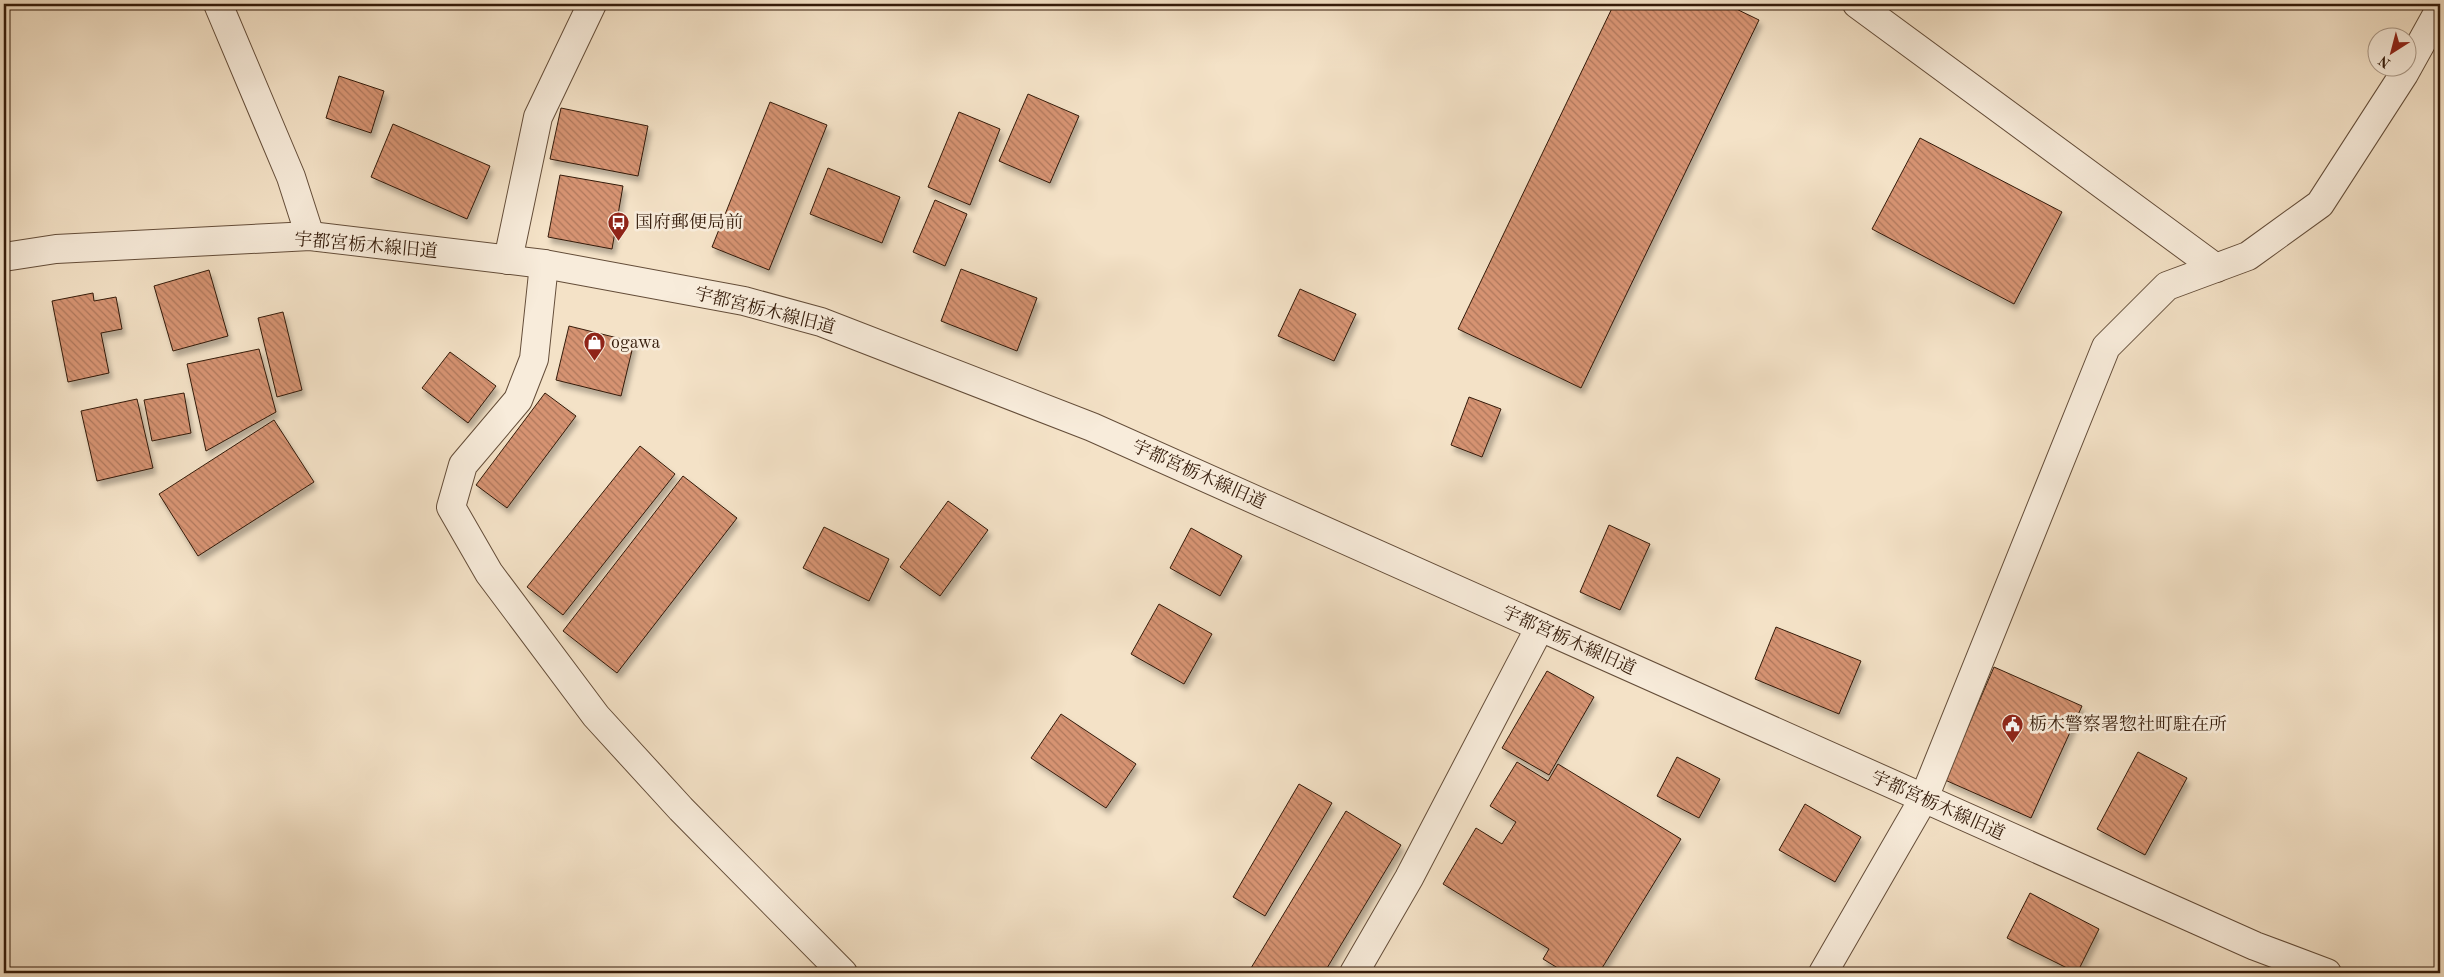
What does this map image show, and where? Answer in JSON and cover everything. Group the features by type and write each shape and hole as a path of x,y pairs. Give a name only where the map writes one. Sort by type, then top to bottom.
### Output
{"street":[{"path":"218,4 291,177 310,236"},
{"path":"508,260 538,117 592,4"},
{"path":"1857,4 2216,268"},
{"path":"1823,973 1924,798 2106,347 2167,286 2248,256 2320,204 2404,74 2440,9"},
{"name":"宇都宮栃木線旧道","path":"4,257 56,249 310,236 544,264 744,301 820,322 1092,427 2256,946 2327,973"},
{"path":"544,264 534,359 518,400 464,465 451,507 489,573 596,716 681,809 843,973"},
{"path":"1354,973 1409,878 1540,627"}],"building":[{"path":"1614,4 1726,4 1759,20 1581,388 1458,329"},
{"path":"339,76 384,91 371,133 326,118"},
{"path":"1028,94 1079,116 1050,183 999,161"},
{"path":"770,102 827,125 769,270 712,247"},
{"path":"561,108 648,126 638,176 550,159"},
{"path":"959,112 1000,129 970,205 928,187"},
{"path":"393,124 490,166 467,219 371,177"},
{"path":"1920,138 2062,212 2014,304 1872,229"},
{"path":"828,168 900,197 882,243 810,214"},
{"path":"560,175 623,186 612,249 548,237"},
{"path":"935,200 967,214 945,266 913,252"},
{"path":"961,269 1037,298 1017,351 941,321"},
{"path":"209,270 228,336 173,351 154,286"},
{"path":"1300,289 1356,314 1334,361 1278,336"},
{"path":"93,293 94,301 116,297 122,329 101,333 109,373 68,382 52,301"},
{"path":"283,312 302,390 277,397 258,318"},
{"name":"ogawa","path":"569,326 634,342 621,396 556,380"},
{"path":"259,349 276,412 206,451 187,364"},
{"path":"450,352 496,386 468,423 422,388"},
{"path":"184,393 191,433 152,441 144,400"},
{"path":"545,393 576,416 507,508 476,485"},
{"path":"1469,397 1501,409 1482,457 1451,445"},
{"path":"137,399 153,468 97,481 81,411"},
{"path":"274,420 314,482 198,556 159,494"},
{"path":"640,446 675,474 563,615 527,587"},
{"path":"683,476 737,518 617,673 563,631"},
{"path":"948,501 988,530 940,596 900,567"},
{"path":"1609,525 1650,544 1620,610 1580,592"},
{"path":"824,527 889,559 869,601 803,568"},
{"path":"1191,528 1242,556 1220,596 1170,568"},
{"path":"1159,604 1212,634 1184,684 1131,654"},
{"path":"1776,627 1861,661 1839,714 1755,679"},
{"name":"栃木警察署惣社町駐在所","path":"1994,667 2082,706 2031,818 1945,780"},
{"path":"1547,671 1594,697 1549,775 1502,748"},
{"path":"1061,714 1136,764 1106,808 1031,758"},
{"path":"2138,752 2187,778 2145,855 2097,829"},
{"path":"1677,757 1720,779 1699,818 1657,796"},
{"path":"1517,762 1548,781 1558,764 1681,839 1599,973 1566,973 1543,959 1549,949 1443,884 1476,828 1502,844 1516,822 1490,806"},
{"path":"1299,784 1332,803 1265,916 1233,897"},
{"path":"1805,804 1861,837 1835,882 1779,850"},
{"path":"1346,811 1401,845 1324,973 1248,973"},
{"path":"2030,893 2099,929 2077,973 2007,938"}],"place":[{"name":"国府郵便局前","path":"619,241"},
{"name":"ogawa","path":"595,361"},
{"name":"栃木警察署惣社町駐在所","path":"2013,743"}]}
